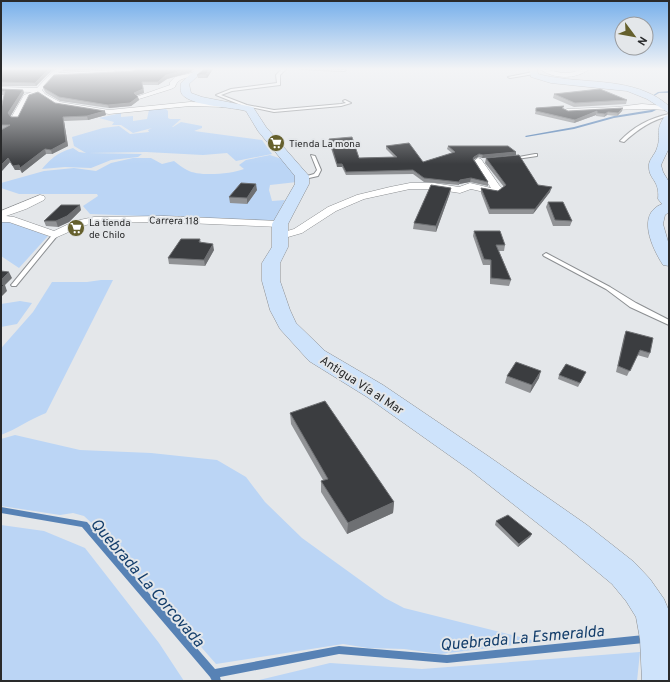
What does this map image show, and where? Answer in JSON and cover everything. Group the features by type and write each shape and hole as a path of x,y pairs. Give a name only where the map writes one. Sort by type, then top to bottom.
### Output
{"main road":[{"path":"219,101 245,106 252,110 262,129 273,144 298,170 302,179"},
{"path":"654,101 668,113 663,129 664,144 656,160 655,166 667,189 665,199 669,203"},
{"name":"Antigua Vía al Mar","path":"302,179 302,184 280,230 280,248 271,263 271,281 280,310 287,325 317,356 375,391 479,463 623,572 638,590 652,611 658,639 661,681"},
{"path":"669,206 658,212 656,218 656,233 662,250 669,261"}],"street":[{"path":"15,118 24,101"},
{"path":"53,101 58,104 109,112 190,104 245,106"},
{"path":"567,110 617,109 642,106 668,113"},
{"path":"280,230 298,231 332,209 361,197 410,186 434,186 460,190 470,186 497,192 499,190 495,187 482,161"},
{"path":"1,214 22,207 40,198"},
{"path":"1,219 10,219 55,235"},
{"name":"Carrera 118","path":"55,235 78,223 94,220 164,219 280,230"}],"lane":[{"path":"232,101 245,106 274,111 349,103 345,101"},
{"path":"622,141 637,127 668,113"},
{"path":"506,159 535,155"},
{"path":"302,179 316,175 319,170 313,156"},
{"path":"14,285 55,235"},
{"path":"546,255 608,288 633,305 669,323"}],"shaded area":[{"path":"166,109 168,111 168,118 170,119 181,119 172,127 181,122 202,126 202,128 194,131 262,140 272,154 236,161 227,153 203,155 146,152 88,153 142,154 138,157 111,160 91,168 65,167 42,169 56,156 73,148 79,152 86,153 74,146 72,137 103,128 119,126 130,134 149,132 148,130 152,128 133,133 121,125 112,125 114,122 99,118 121,113 121,117 133,116 133,121 147,119 149,110"},
{"path":"270,155 282,159 294,174 297,182 270,185 269,190 272,201 285,200 274,221 90,214 83,206 98,196 97,194 19,194 1,188 1,183 44,171 74,168 96,171 111,163 133,158 151,158 162,164 174,161 192,172 199,174 215,174 244,169 239,165 246,160"},
{"path":"1,220 8,220 48,236 19,268 1,256"},
{"path":"113,280 46,413 1,435 1,349 33,312 52,282 87,282"},
{"path":"20,301 32,303 17,324 1,327 1,304"},
{"path":"15,435 80,450 151,453 217,460 246,477 265,502 302,538 385,598 404,608 540,642 440,654 404,649 368,648 343,644 216,664 99,530 84,516 73,513 60,515 1,506 1,439"},
{"path":"1,525 44,531 85,548 159,643 184,681 1,681"},
{"path":"640,652 637,681 255,681 330,663 422,669"}],"building":[{"path":"3,101 16,101 8,113 11,117 18,117 26,101 52,101 55,103 105,111 87,116 63,117 66,142 51,150 45,149 20,168 19,165 13,166 8,158 1,165 1,130 10,125 1,125"},
{"path":"82,101 133,101 130,103 108,105"},
{"path":"570,101 613,101 575,103"},
{"path":"564,106 562,108 568,111 623,108 618,113 608,112 605,114 597,113 597,111 575,120 536,111 536,108"},
{"path":"352,137 359,158 397,157 386,146 409,143 423,162 455,152 448,146 508,146 516,152 483,155 479,154 474,157 473,159 488,182 471,178 460,180 459,182 424,178 413,170 346,172 342,164 337,164 329,139"},
{"path":"519,155 538,185 552,187 535,209 490,209 481,188 498,191 506,185 486,158"},
{"path":"241,183 256,184 247,198 229,197"},
{"path":"431,185 451,188 436,226 414,223"},
{"path":"548,202 563,202 572,221 555,220"},
{"path":"61,205 80,205 67,216 56,221 44,221"},
{"path":"474,231 500,231 505,245 496,245 511,280 491,278 491,260 484,259"},
{"path":"181,239 200,239 199,242 213,244 204,260 168,258"},
{"path":"1,271 9,272 1,280"},
{"path":"626,331 653,338 650,353 640,350 630,371 618,366"},
{"path":"516,362 541,371 532,385 507,376"},
{"path":"566,364 586,372 580,383 559,375"},
{"path":"325,401 394,502 348,523 321,481 328,479 290,413"},
{"path":"508,515 532,534 519,544 496,521"}],"waterway":[{"path":"526,136 574,128 614,117 657,109"},
{"name":"Quebrada La Corcovada","path":"1,510 84,524 213,674"},
{"name":"Quebrada La Esmeralda","path":"213,674 339,650 447,659 644,639"},
{"name":"Quebrada La Esmeralda","path":"213,674 217,681"}],"place":[{"name":"Tienda La mona","path":"276,143"},
{"name":"La tienda de Chilo","path":"76,228"}]}
